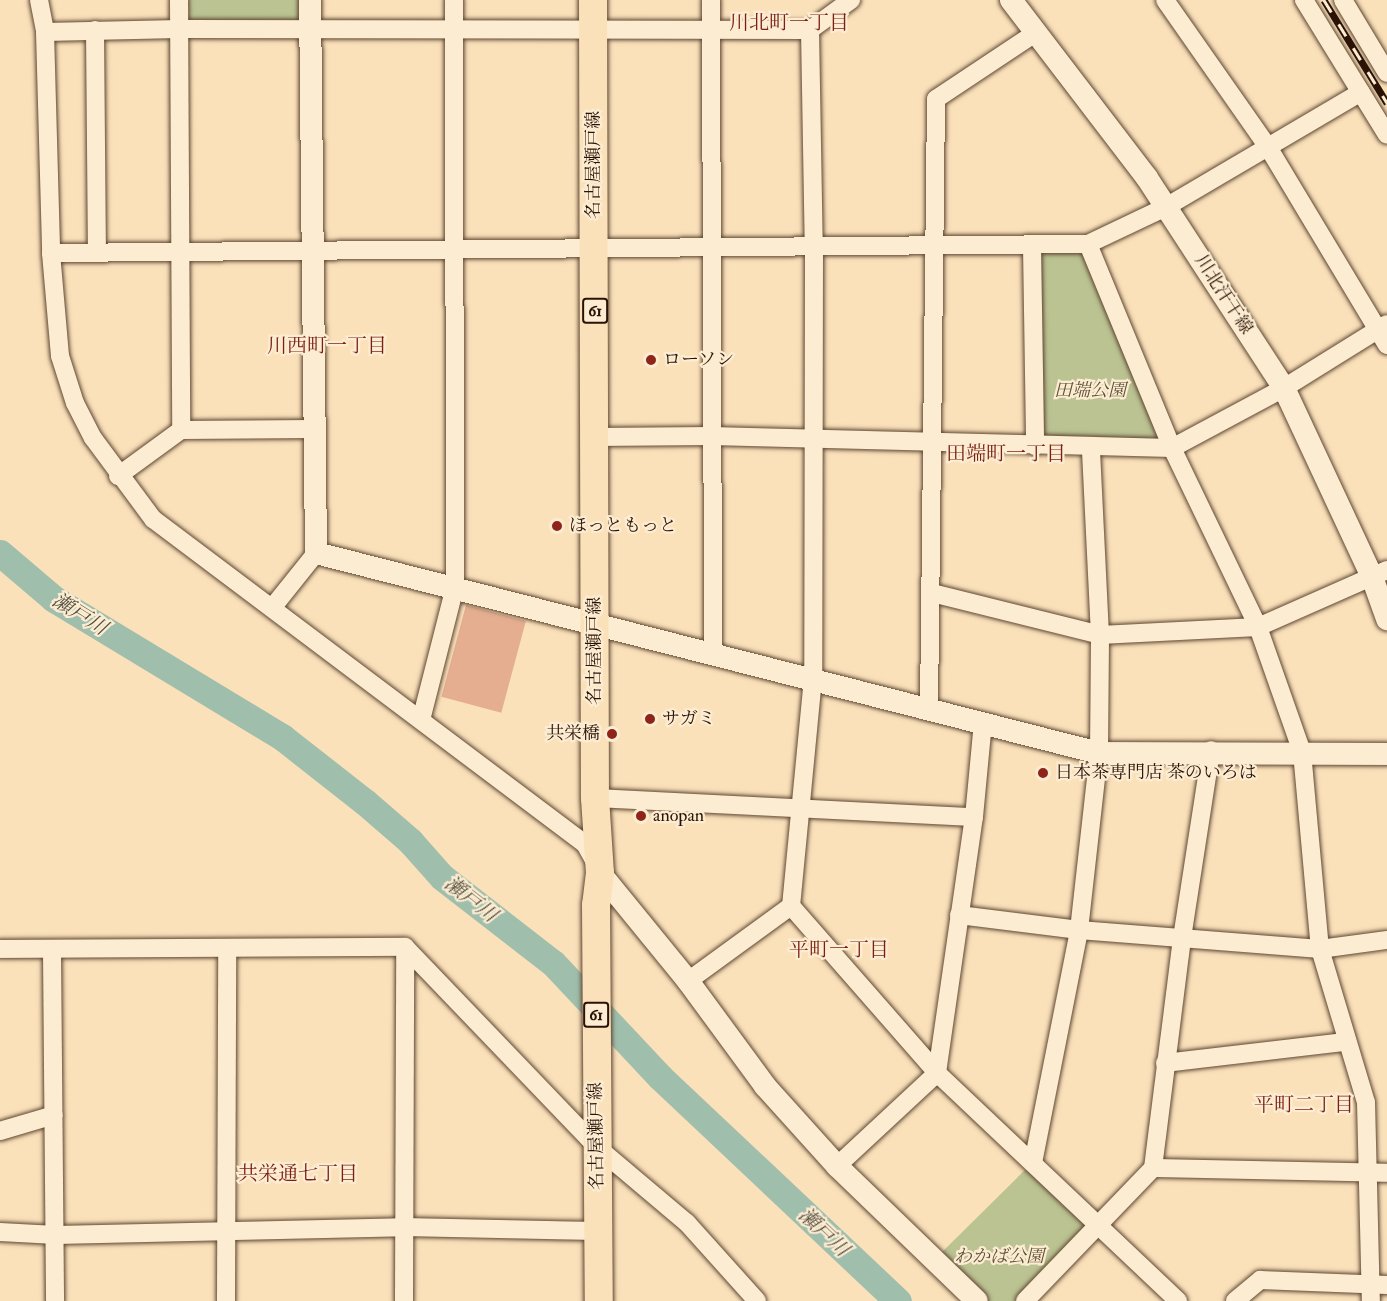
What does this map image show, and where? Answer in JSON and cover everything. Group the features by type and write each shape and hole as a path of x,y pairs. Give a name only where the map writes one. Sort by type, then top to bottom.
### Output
{"main road":[{"name":"名古屋瀬戸線","path":"593,0 595,798 600,873 596,904 599,1301"}],"street":[{"path":"39,0 45,32 51,254 60,356 75,403 118,476 153,519 585,844 600,873 688,981 765,1086 837,1166 977,1301"},
{"path":"179,0 181,430"},
{"path":"272,608 316,553 310,0"},
{"path":"421,720 455,586 454,0"},
{"path":"711,0 713,652"},
{"path":"45,32 454,28 810,30 851,0"},
{"name":"川北汗干線","path":"1011,0 1166,207 1284,388 1380,574 1387,619"},
{"path":"595,437 711,436 930,441 1091,449 1172,448 1384,333 1268,147 1165,0"},
{"path":"1304,0 1387,135"},
{"path":"1343,0 1386,68"},
{"path":"95,30 97,251"},
{"path":"810,30 814,249 813,678 791,906 936,1073 1178,1301"},
{"path":"929,708 932,593 930,441 936,99 1037,32"},
{"path":"51,254 97,251 455,252 1088,244 1166,207 1361,92"},
{"path":"1088,244 1172,448 1258,627 1302,752 1320,949 1345,1042 1366,1102 1367,1172 1376,1290 1260,1280 1235,1301"},
{"path":"1032,246 1035,446"},
{"path":"118,476 181,430 313,429"},
{"path":"1034,1163 1079,930 1100,753 1100,635 1091,449"},
{"path":"316,553 455,586 1100,753 1211,750 1387,754"},
{"path":"932,593 1100,635 1258,627 1380,574"},
{"path":"837,1166 936,1073 974,817 983,722"},
{"path":"1025,1301 1153,1168 1182,938 1211,750"},
{"path":"595,798 800,806 974,817"},
{"path":"688,981 791,906"},
{"path":"959,915 1079,930 1320,949 1387,940"},
{"path":"404,1301 405,947"},
{"path":"0,949 52,951 405,947 687,1223 757,1301"},
{"path":"226,1301 227,949"},
{"path":"52,951 55,1301"},
{"path":"1165,1063 1345,1042"},
{"path":"0,1131 54,1115"},
{"path":"1153,1168 1387,1173"},
{"path":"0,1232 56,1235 403,1227 598,1231"}],"green space":[{"path":"189,0 303,0 303,25 189,25"},
{"name":"田端公園","path":"1084,251 1164,443 1041,439 1040,252"},
{"name":"わかば公園","path":"1028,1167 1090,1226 1019,1301 981,1301 935,1259"}],"building":[{"path":"466,605 526,621 501,713 441,697"}],"waterway":[{"name":"瀬戸川","path":"0,553 54,599 282,737 365,802 410,841 442,877 553,963 660,1077 898,1301"}],"railway":[{"path":"1324,0 1387,103"}],"place":[{"name":"ローソン","path":"651,360"},
{"name":"ほっともっと","path":"557,526"},
{"name":"サガミ","path":"650,719"},
{"name":"共栄橋","path":"612,734"},
{"name":"日本茶専門店 茶のいろは","path":"1043,773"},
{"name":"anopan","path":"641,816"}],"district":[{"name":"川北町一丁目","path":"789,22"},
{"name":"川西町一丁目","path":"327,345"},
{"name":"田端町一丁目","path":"1006,453"},
{"name":"平町一丁目","path":"839,949"},
{"name":"平町二丁目","path":"1304,1104"},
{"name":"共栄通七丁目","path":"298,1173"}]}
